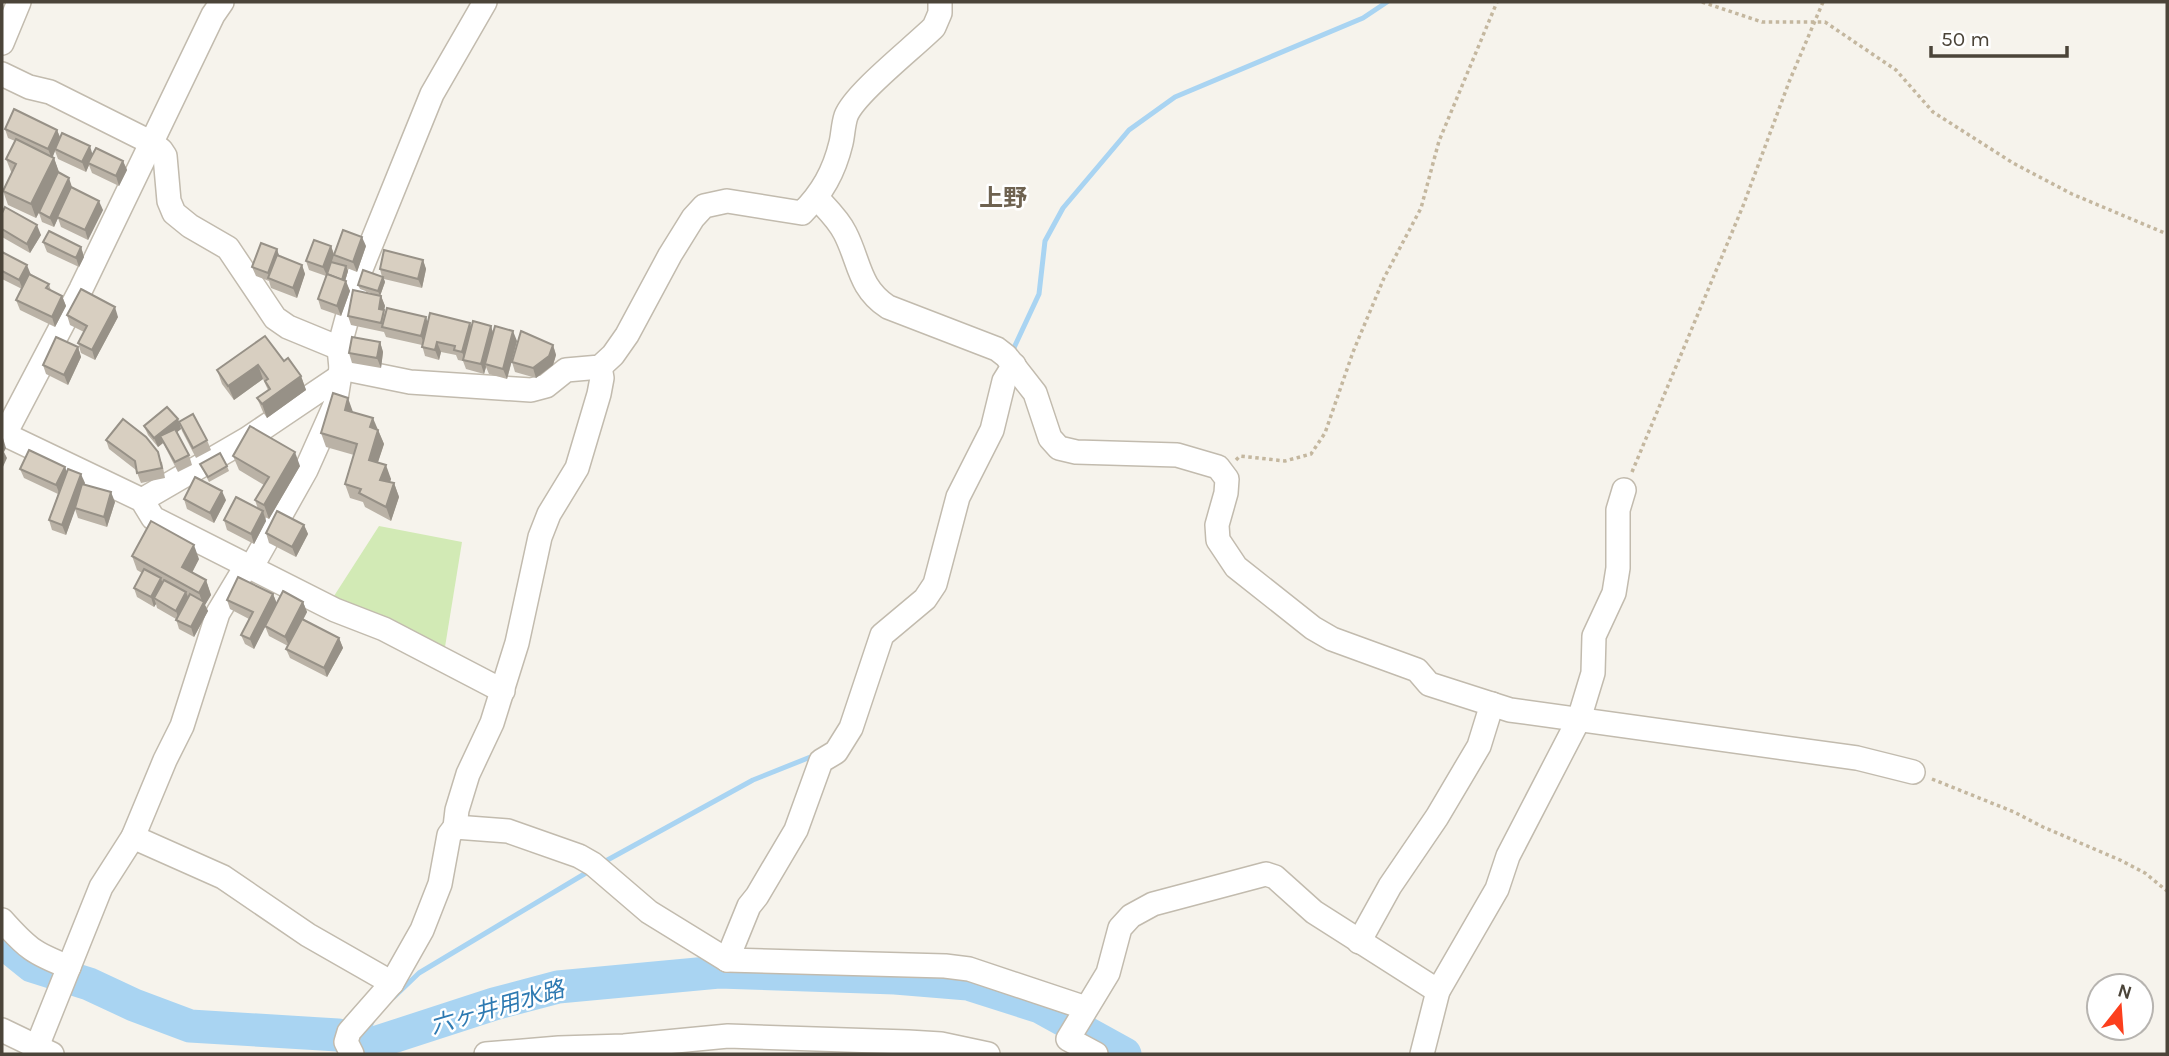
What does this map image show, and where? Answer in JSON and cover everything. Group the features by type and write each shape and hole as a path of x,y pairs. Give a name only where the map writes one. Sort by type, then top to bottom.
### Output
{"street":[{"path":"2,43 19,2"},
{"path":"222,2 213,15 81,289 4,433 142,500 153,518 335,610 384,629 503,691"},
{"path":"2,1030 41,1051 66,974 102,887 133,837 182,726 218,613 306,470 335,405 340,364 359,274 432,94 485,2"},
{"path":"2,74 29,87 50,92 152,143 165,156 169,201 174,213 190,226 228,248 275,318 340,364 410,382 531,390 546,386 566,370 600,367 613,355 627,335 670,254 704,206 727,201 802,214 817,198 831,176 850,108 934,27 940,13 940,2"},
{"path":"817,198 836,218 845,233 866,287 873,297 888,307 998,349 1011,361 1035,393 1050,438 1059,447 1076,452 1177,454 1219,467 1227,479 1217,525 1224,551 1236,567 1313,628 1332,639 1417,670 1429,684 1510,710 1844,756 1913,772"},
{"path":"727,960 748,906 757,896 796,830 821,761 836,752 851,729 882,635 925,599 935,584 944,558 958,496 992,430 1011,361"},
{"path":"142,500 247,439 340,364"},
{"path":"349,1045 392,984 422,930 440,884 449,835 456,827 457,810 468,774 492,723 517,643 540,537 549,514 578,468 602,378 600,367"},
{"path":"1422,1054 1438,991 1497,889 1508,856 1579,719 1593,673 1594,635 1614,593 1618,568 1618,510 1625,490"},
{"path":"1359,942 1390,886 1437,817 1479,746 1492,704"},
{"path":"456,827 508,831 579,856 649,912 727,960 969,969 1080,1019"},
{"path":"133,837 223,877 308,935 392,984"},
{"path":"1096,1054 1068,1039 1108,973 1120,928 1131,916 1153,904 1266,874 1275,877 1314,912 1438,991"},
{"path":"2,920 31,951 66,974"},
{"path":"486,1054 559,1048 623,1050 698,1046 728,1036 908,1042 978,1053"}],"path":[{"path":"1222,473 1240,456 1285,461 1311,454 1325,433 1353,352 1384,278 1421,208 1439,141 1497,2"},
{"path":"1702,2 1754,21 1825,22 1896,70 1933,112 2013,163 2072,194 2167,234"},
{"path":"1625,490 1743,206 1784,93 1823,2"},
{"path":"1913,772 2014,811 2043,827 2120,860 2145,873 2167,891"}],"green space":[{"path":"379,526 462,542 445,647 334,596"}],"building":[{"path":"14,109 57,130 48,149 5,129"},
{"path":"62,133 90,146 82,162 55,149"},
{"path":"16,139 54,158 31,204 3,191 16,164 6,159"},
{"path":"96,148 123,161 116,176 88,163"},
{"path":"58,172 69,178 50,218 39,212"},
{"path":"71,187 99,201 85,230 57,217"},
{"path":"5,207 37,225 27,244 2,229 2,213"},
{"path":"343,230 362,237 353,262 334,255"},
{"path":"49,231 81,247 76,258 43,242"},
{"path":"314,240 331,246 323,267 306,261"},
{"path":"261,243 277,249 268,273 252,267"},
{"path":"384,250 423,260 418,279 380,269"},
{"path":"2,252 27,265 19,280 2,271"},
{"path":"277,255 302,265 293,288 268,278"},
{"path":"331,262 346,266 342,280 327,274"},
{"path":"363,270 383,277 378,291 358,285"},
{"path":"29,274 49,284 46,288 62,296 52,317 16,300"},
{"path":"327,274 346,281 337,306 318,299"},
{"path":"81,289 115,307 92,350 78,343 87,326 67,315"},
{"path":"353,290 381,296 379,309 384,310 381,323 348,316"},
{"path":"387,308 426,317 421,336 382,327"},
{"path":"430,313 470,323 462,352 454,350 455,346 437,342 435,350 422,347"},
{"path":"473,321 491,326 481,364 463,360"},
{"path":"495,326 513,331 503,369 485,364"},
{"path":"521,331 553,345 549,356 533,368 512,362"},
{"path":"265,336 284,361 288,358 301,376 262,404 257,398 270,389 265,381 268,379 258,365 228,386 217,370"},
{"path":"56,337 78,347 64,375 43,365"},
{"path":"352,337 380,342 377,358 349,353"},
{"path":"333,393 348,398 345,410 373,418 370,427 378,430 369,460 386,465 380,480 394,483 386,507 359,493 361,489 345,484 357,444 321,433"},
{"path":"167,407 178,419 154,438 144,426"},
{"path":"193,414 207,440 193,448 179,422"},
{"path":"123,419 146,437 158,452 162,468 137,473 135,461 106,440"},
{"path":"250,426 295,452 264,505 255,500 269,477 233,456"},
{"path":"175,429 189,455 175,462 160,436"},
{"path":"29,450 65,467 56,485 20,469"},
{"path":"220,453 227,466 208,477 200,464"},
{"path":"68,469 81,474 62,525 49,520"},
{"path":"195,477 222,491 210,513 184,499"},
{"path":"82,484 111,492 104,517 75,508"},
{"path":"236,497 263,511 251,534 224,520"},
{"path":"277,511 304,525 292,547 266,533"},
{"path":"151,521 194,545 182,567 206,580 199,593 132,556"},
{"path":"144,569 161,578 151,597 134,588"},
{"path":"238,577 273,594 250,639 241,635 253,612 227,600"},
{"path":"164,580 186,592 176,611 154,598"},
{"path":"283,591 303,602 285,637 265,626"},
{"path":"190,594 204,602 191,627 176,620"},
{"path":"302,619 339,638 324,668 286,649"}],"waterway":[{"path":"1012,352 1039,294 1045,241 1063,208 1129,130 1175,97 1363,18 1387,2"},
{"path":"602,863 753,780 818,754"},
{"path":"394,997 419,973 591,870"},
{"name":"六ヶ井用水路","path":"2,942 32,966 89,984 134,1005 190,1026 338,1035 368,1045 494,1004 558,987 719,972 895,978 968,984 1040,1007 1125,1054"},
{"path":"362,1043 373,1020"},
{"path":"357,1054 368,1045"}],"district":[{"name":"上野","path":"1003,198"}]}
